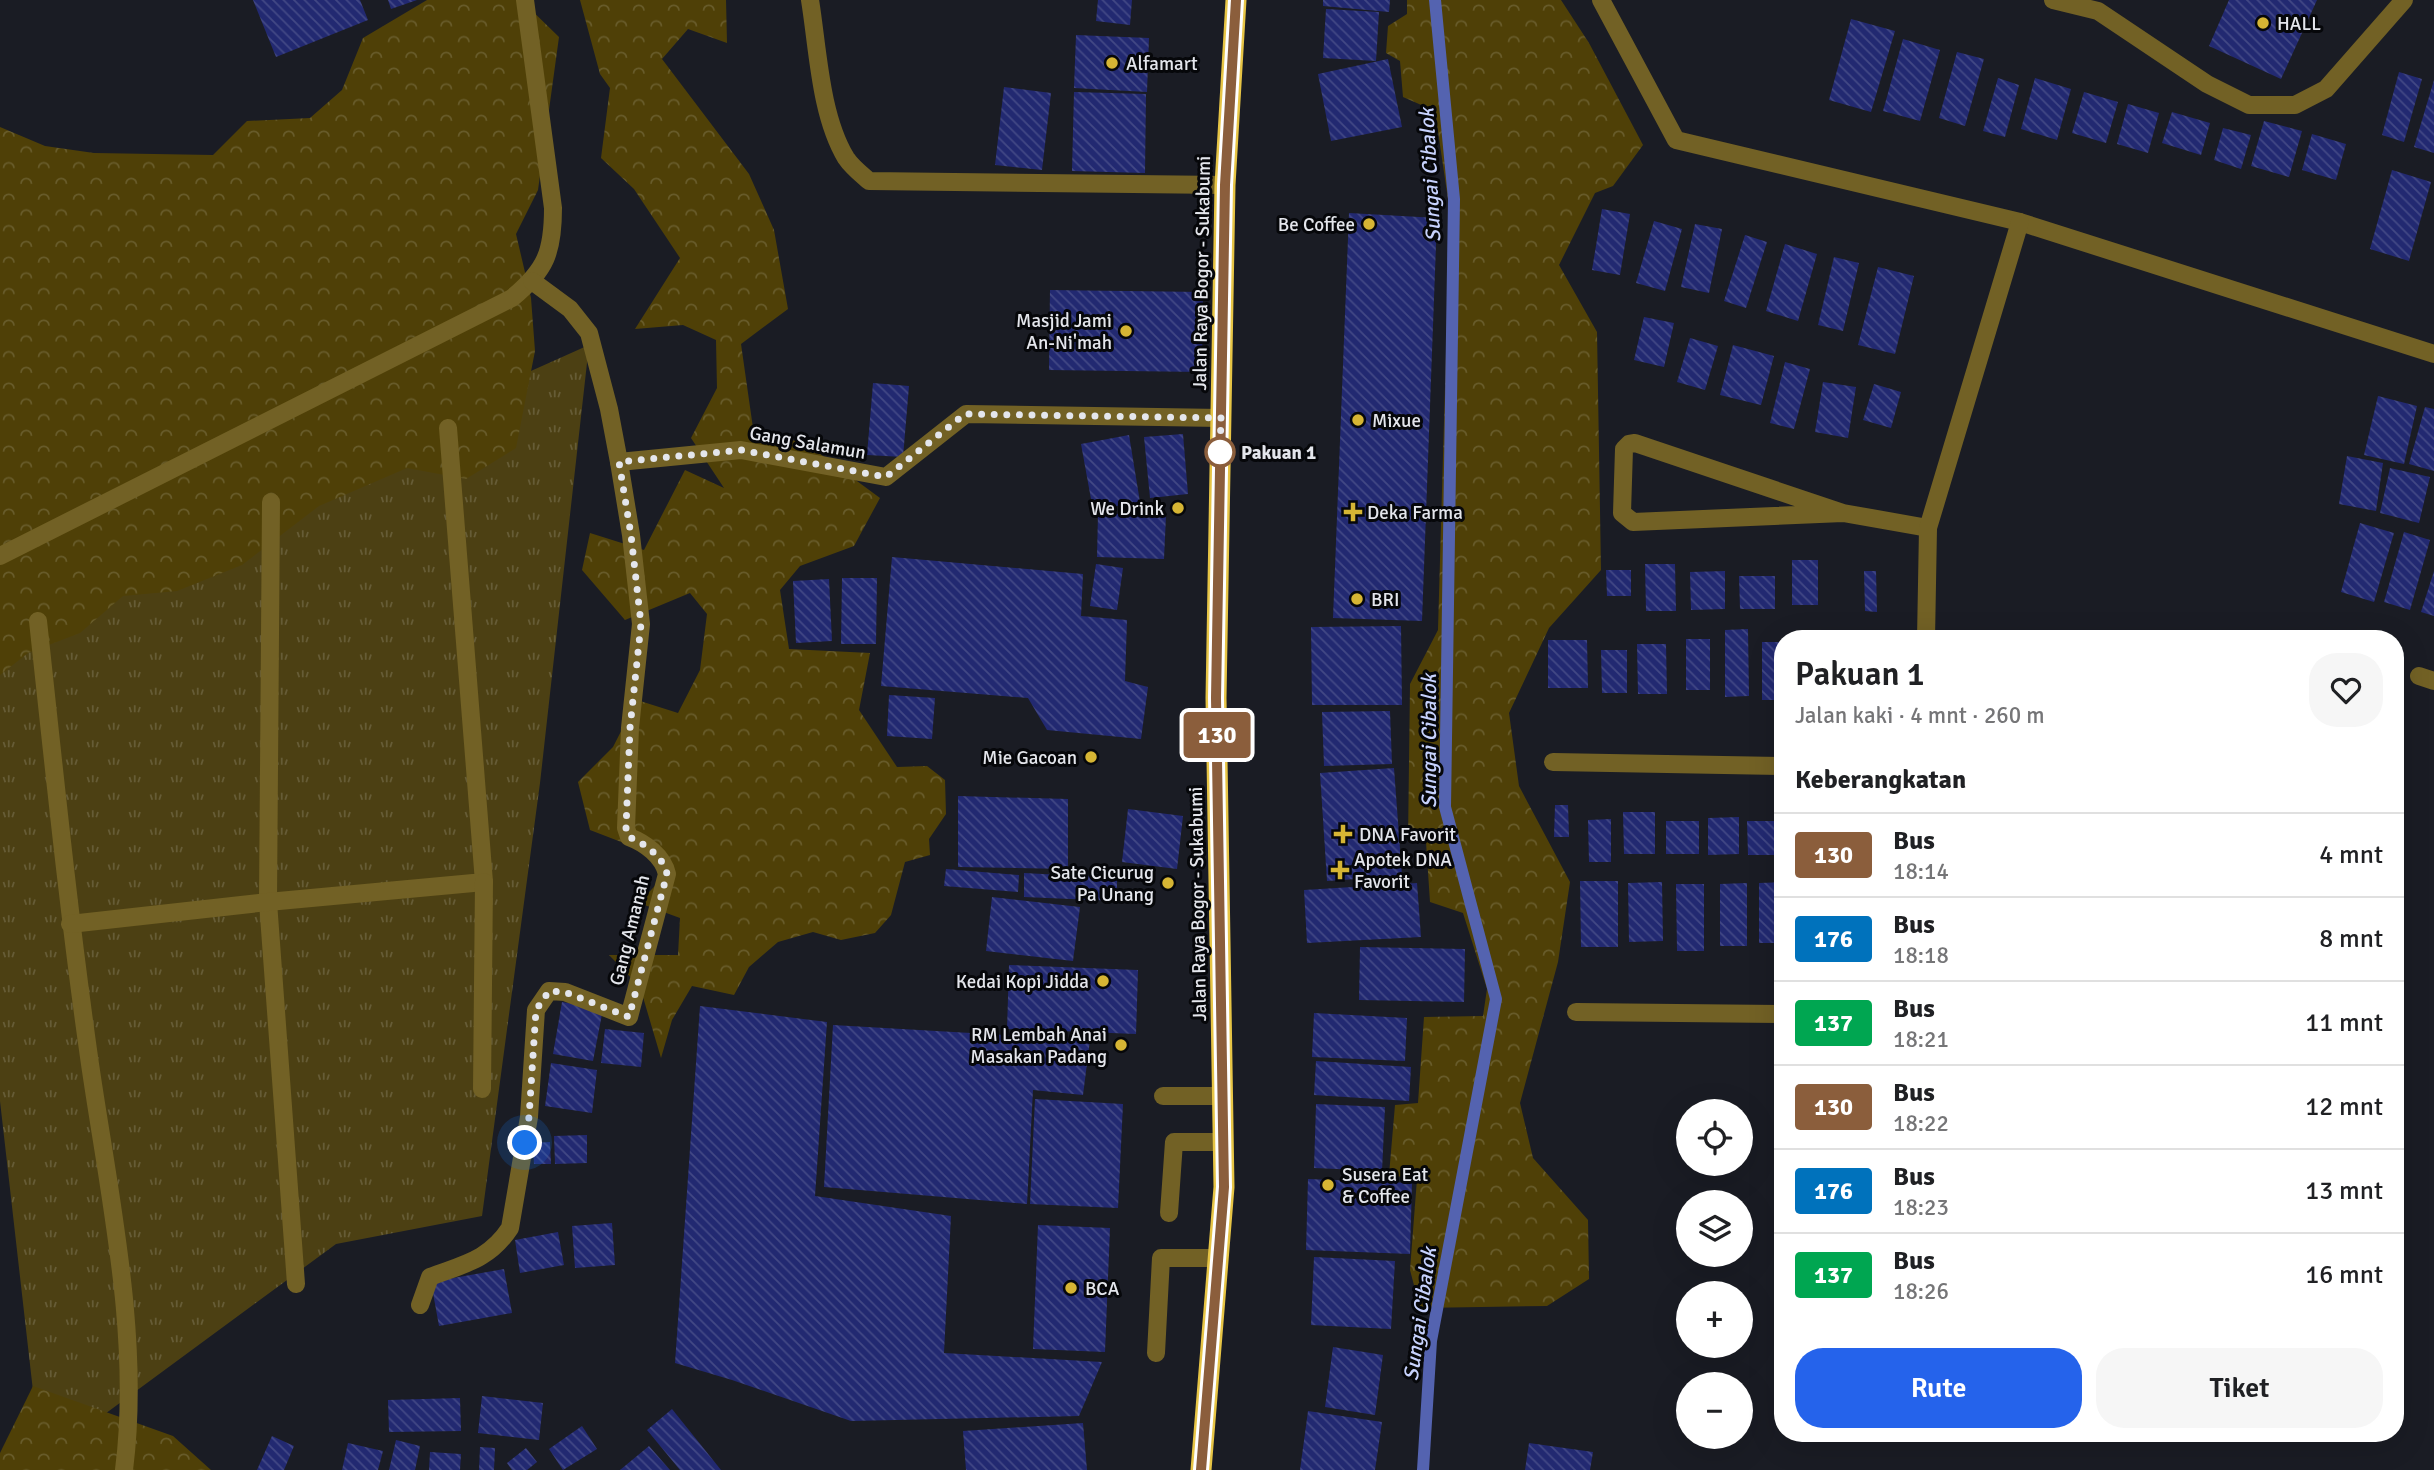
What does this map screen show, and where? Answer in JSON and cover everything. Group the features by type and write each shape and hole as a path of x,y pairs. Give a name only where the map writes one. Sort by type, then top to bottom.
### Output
{"highway":[{"name":"Jalan Raya Bogor - Sukabumi","path":"1201,1470 1224,1187 1216,698 1225,185 1236,0"}],"street":[{"path":"0,556 512,298 533,281 546,262 553,235 553,208 526,0"},
{"path":"810,0 827,106 834,129 847,160 869,181 1225,185"},
{"path":"1601,0 1676,140 2020,222 2434,354"},
{"path":"2053,0 2098,11 2207,84 2249,105 2295,105 2326,89 2404,0"},
{"path":"1926,630 1928,528 2020,222"},
{"name":"Gang Amanah","path":"419,1304 430,1277 481,1259 500,1243 510,1228 529,1117 536,1010 549,991 565,992 629,1017 667,874 665,866 644,843 629,837 626,828 630,728 641,624 631,535 609,409 589,333 570,309 533,281"},
{"name":"Gang Salamun","path":"619,462 741,450 886,477 965,414 1221,418"},
{"path":"448,428 484,882 482,1089"},
{"path":"1843,513 1633,522 1622,513 1624,449 1635,443 1843,513 1928,528"},
{"path":"271,502 268,902 296,1284"},
{"path":"38,621 71,924 127,1320 128,1441 124,1470"},
{"path":"1553,762 1774,766"},
{"path":"71,924 484,882"},
{"path":"1576,1012 1774,1014"},
{"path":"1163,1096 1222,1096"},
{"path":"1169,1213 1174,1142 1223,1142"},
{"path":"1156,1353 1161,1258 1218,1258"}],"green space":[{"path":"427,0 521,0 559,37 538,190 516,234 531,298 535,351 516,448 466,479 407,468 319,506 242,565 177,591 123,596 80,633 28,653 0,675 0,127 45,146 94,153 213,155 247,121 310,118 342,90 363,38"},
{"path":"580,0 726,0 727,43 688,29 662,59 749,174 774,230 788,309 741,344 754,435 804,442 880,498 854,546 800,566 780,590 789,649 870,653 859,710 897,767 927,766 945,780 946,814 929,839 930,855 905,862 891,915 875,933 841,940 813,932 778,942 749,967 734,995 692,986 672,1020 661,1058 640,987 609,955 678,955 680,918 639,903 664,876 642,850 590,830 578,782 613,747 637,700 678,713 700,670 707,614 690,593 625,620 582,570 590,533 644,550 685,470 724,488 691,438 717,388 716,340 683,325 635,329 680,258 634,189 601,158 610,88 600,74"},
{"path":"1407,0 1561,0 1589,43 1643,145 1613,186 1595,193 1559,265 1597,332 1601,570 1549,628 1509,713 1519,786 1570,882 1558,962 1520,1103 1533,1158 1588,1220 1589,1279 1547,1306 1420,1308 1410,1270 1417,1179 1389,1175 1395,1105 1418,1103 1424,1017 1483,1016 1487,989 1463,913 1430,902 1426,842 1408,842 1410,684 1438,630 1450,213 1435,111 1403,97 1400,61 1386,53 1388,26 1407,14"},
{"path":"589,345 540,783 482,1216 336,1244 41,1461 0,1101 0,609"},
{"path":"33,1386 173,1436 211,1470 0,1470 0,1453"}],"building":[{"path":"253,0 360,0 368,20 276,57"},
{"path":"388,0 417,0 391,9"},
{"path":"1098,0 1132,0 1130,25 1096,21"},
{"path":"1323,0 1390,0 1389,12 1323,6"},
{"name":"HALL","path":"2229,0 2317,0 2281,79 2209,46"},
{"path":"1326,9 1379,12 1376,61 1323,58"},
{"path":"1851,19 1895,31 1871,112 1829,100"},
{"name":"Alfamart","path":"1076,35 1149,38 1147,92 1074,88"},
{"path":"1903,39 1940,50 1920,121 1883,111"},
{"path":"1957,52 1984,59 1965,126 1939,118"},
{"path":"1388,59 1402,127 1331,141 1318,74"},
{"path":"2399,72 2422,79 2404,142 2382,135"},
{"path":"1998,78 2019,85 2005,137 1983,131"},
{"path":"2035,78 2071,89 2057,140 2021,129"},
{"path":"2434,80 2434,153 2414,147"},
{"path":"1004,87 1051,93 1042,170 995,165"},
{"path":"1074,92 1146,94 1145,173 1072,171"},
{"path":"2084,92 2118,102 2106,143 2072,133"},
{"path":"2128,104 2159,113 2148,153 2117,144"},
{"path":"2172,112 2210,123 2201,155 2162,143"},
{"path":"2264,121 2302,131 2289,177 2251,166"},
{"path":"2223,128 2251,135 2241,169 2214,160"},
{"path":"2312,134 2346,144 2336,180 2302,170"},
{"path":"2392,170 2431,182 2409,261 2370,249"},
{"path":"1602,209 1630,214 1620,275 1592,270"},
{"path":"1349,213 1437,218 1422,621 1333,618"},
{"path":"1654,221 1682,229 1665,291 1636,283"},
{"path":"1695,224 1722,229 1709,293 1681,287"},
{"path":"1745,235 1767,242 1746,308 1724,301"},
{"path":"1785,244 1817,254 1798,321 1766,311"},
{"path":"1834,257 1859,263 1843,331 1818,325"},
{"path":"1878,267 1914,276 1895,354 1858,345"},
{"name":"Masjid Jami An-Ni'mah","path":"1050,290 1203,292 1202,372 1049,370"},
{"path":"1644,317 1674,323 1664,367 1634,360"},
{"path":"1690,338 1718,346 1705,390 1677,382"},
{"path":"1733,345 1774,356 1761,405 1720,395"},
{"path":"1785,362 1810,369 1794,429 1770,423"},
{"path":"1823,382 1856,387 1848,438 1815,432"},
{"path":"873,383 909,386 903,457 867,455"},
{"path":"1874,384 1901,392 1891,428 1863,420"},
{"path":"2378,396 2417,406 2404,464 2364,455"},
{"path":"2425,407 2434,409 2434,471 2409,464"},
{"path":"1183,434 1188,494 1150,498 1144,437"},
{"path":"1129,435 1140,502 1093,510 1081,444"},
{"path":"2347,456 2383,463 2376,511 2339,504"},
{"path":"2390,468 2430,477 2419,523 2380,513"},
{"path":"1098,513 1166,516 1164,559 1097,557"},
{"path":"2360,523 2394,533 2374,602 2341,592"},
{"path":"2404,532 2430,540 2410,610 2384,602"},
{"path":"892,557 1083,574 1081,616 1127,620 1125,681 1148,687 1141,739 1047,730 1028,698 881,686"},
{"path":"1792,560 1818,560 1818,605 1792,605"},
{"path":"1096,564 1123,568 1117,610 1090,606"},
{"path":"1645,564 1675,564 1676,611 1646,611"},
{"path":"1606,570 1631,570 1631,596 1607,596"},
{"path":"1725,571 1725,609 1691,610 1690,572"},
{"path":"1864,571 1876,571 1877,612 1865,611"},
{"path":"2434,571 2434,616 2421,612"},
{"path":"1739,576 1775,576 1775,609 1740,609"},
{"path":"842,578 877,578 876,644 841,644"},
{"path":"829,579 832,641 796,643 793,581"},
{"path":"1401,626 1402,705 1312,705 1311,627"},
{"path":"1748,629 1749,696 1725,697 1725,630"},
{"path":"1686,639 1710,639 1710,690 1686,690"},
{"path":"1548,640 1587,640 1588,688 1548,688"},
{"path":"1762,642 1774,642 1774,700 1762,700"},
{"path":"1637,644 1666,644 1667,694 1638,694"},
{"path":"1601,650 1627,650 1627,693 1602,693"},
{"path":"889,695 935,698 932,739 887,736"},
{"path":"1390,711 1392,764 1324,766 1322,712"},
{"path":"1394,768 1402,876 1327,881 1320,773"},
{"path":"958,796 1068,799 1068,869 958,867"},
{"path":"1555,805 1568,805 1569,837 1554,837"},
{"path":"1128,809 1183,816 1177,869 1122,862"},
{"path":"1623,812 1655,812 1655,854 1624,854"},
{"path":"1739,817 1739,854 1708,855 1708,818"},
{"path":"1611,819 1611,862 1589,862 1588,820"},
{"path":"1666,821 1699,821 1699,854 1666,854"},
{"path":"1747,821 1774,821 1774,855 1748,855"},
{"path":"946,869 1019,875 1018,892 944,886"},
{"path":"1024,873 1117,878 1117,901 1024,897"},
{"path":"1580,881 1618,881 1618,947 1581,947"},
{"path":"1662,882 1663,941 1629,942 1628,883"},
{"path":"1774,882 1774,943 1759,943 1759,883"},
{"path":"1417,883 1421,937 1307,943 1304,890"},
{"path":"1747,883 1747,946 1720,946 1720,884"},
{"path":"1676,884 1704,884 1704,951 1677,951"},
{"path":"992,897 1080,907 1073,961 986,951"},
{"path":"1360,947 1465,949 1464,1002 1359,1000"},
{"path":"1009,965 1138,970 1136,1034 1007,1029"},
{"path":"562,1002 603,1009 593,1061 553,1054"},
{"path":"700,1006 827,1022 815,1196 951,1216 944,1353 1102,1362 1079,1416 851,1421 675,1363"},
{"path":"1314,1013 1407,1018 1405,1061 1312,1057"},
{"path":"833,1025 1090,1040 1083,1095 1033,1090 1027,1204 824,1187"},
{"path":"605,1029 644,1033 641,1067 601,1063"},
{"path":"1316,1061 1411,1067 1409,1101 1314,1095"},
{"path":"551,1063 597,1070 592,1113 545,1106"},
{"path":"1035,1099 1123,1104 1118,1208 1030,1204"},
{"path":"1316,1104 1385,1107 1382,1171 1314,1168"},
{"path":"587,1135 587,1163 555,1164 554,1136"},
{"path":"550,1142 551,1164 534,1164 533,1143"},
{"path":"1308,1179 1412,1183 1410,1254 1306,1250"},
{"path":"612,1223 615,1265 575,1268 572,1226"},
{"name":"BCA","path":"1038,1225 1110,1228 1105,1352 1033,1349"},
{"path":"558,1232 564,1265 520,1273 515,1240"},
{"path":"1314,1257 1395,1261 1391,1329 1311,1325"},
{"path":"504,1269 512,1313 439,1326 431,1282"},
{"path":"1333,1347 1383,1355 1375,1415 1325,1407"},
{"path":"482,1396 543,1403 539,1440 478,1433"},
{"path":"460,1398 461,1431 389,1432 388,1400"},
{"path":"672,1409 721,1470 680,1470 647,1430"},
{"path":"1308,1411 1382,1422 1375,1470 1300,1470"},
{"path":"1083,1423 1087,1470 966,1470 963,1431"},
{"path":"582,1426 597,1449 563,1470 549,1449"},
{"path":"272,1436 294,1446 284,1470 257,1470"},
{"path":"396,1440 420,1446 415,1470 389,1470"},
{"path":"348,1443 383,1451 378,1470 342,1470"},
{"path":"1529,1443 1593,1452 1590,1470 1525,1470"},
{"path":"649,1446 670,1470 620,1470"},
{"path":"480,1447 495,1448 494,1470 479,1470"},
{"path":"526,1448 537,1462 527,1470 512,1470 507,1463"},
{"path":"430,1452 461,1454 460,1470 429,1470"}],"waterway":[{"name":"Sungai Cibalok","path":"1423,1470 1431,1341 1496,999 1445,807 1454,199 1435,0"}],"bus line":[{"name":"130","path":"1201,1470 1224,1187 1216,698 1225,185 1236,0"}],"place":[{"name":"HALL","path":"2263,23"},
{"name":"Alfamart","path":"1112,63"},
{"name":"Be Coffee","path":"1369,224"},
{"name":"Masjid Jami An-Ni'mah","path":"1126,331"},
{"name":"Mixue","path":"1358,420"},
{"name":"Pakuan 1","path":"1220,452"},
{"name":"We Drink","path":"1178,508"},
{"name":"Deka Farma","path":"1353,512"},
{"name":"BRI","path":"1357,599"},
{"name":"Mie Gacoan","path":"1091,757"},
{"name":"DNA Favorit","path":"1343,834"},
{"name":"Apotek DNA Favorit","path":"1340,870"},
{"name":"Sate Cicurug Pa Unang","path":"1168,883"},
{"name":"Kedai Kopi Jidda","path":"1103,981"},
{"name":"RM Lembah Anai Masakan Padang","path":"1121,1045"},
{"name":"Susera Eat & Coffee","path":"1328,1185"},
{"name":"BCA","path":"1071,1288"}],"route":[{"path":"525,1143 536,1010 549,991 565,992 629,1017 667,874 665,866 644,843 629,837 626,828 630,728 641,624 619,462 741,450 886,477 965,414 1221,418 1220,452"}]}
